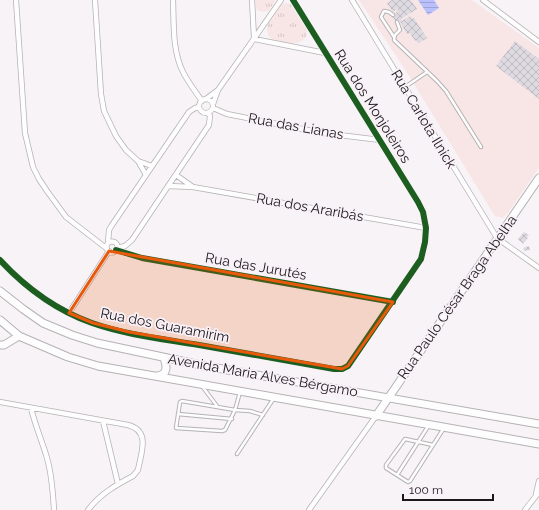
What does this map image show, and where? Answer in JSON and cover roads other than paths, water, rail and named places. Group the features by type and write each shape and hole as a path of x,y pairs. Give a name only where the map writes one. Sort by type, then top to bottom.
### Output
{"street":[{"path":"16,0 24,133 33,166 46,191 66,217 108,247 112,252 131,242 209,125 210,116 208,113"},
{"path":"95,0 100,89 104,111 116,136 126,150 138,161 146,175"},
{"path":"173,0 175,37 179,61 187,79 204,100"},
{"path":"252,0 254,39"},
{"path":"208,113 213,106 218,90 281,0"},
{"name":"Rua Carlota Ilnick","path":"352,0 497,238"},
{"path":"483,0 539,42"},
{"name":"Rua dos Monjoleiros","path":"295,2 420,204 426,228"},
{"path":"254,39 326,53"},
{"path":"108,247 109,230 189,112 199,107 204,100 218,90"},
{"path":"204,100 210,100 213,106"},
{"name":"Rua das Lianas","path":"213,106 227,114 322,133 380,140"},
{"path":"199,107 202,111 208,113"},
{"path":"138,161 152,166"},
{"name":"Rua dos Araribás","path":"176,175 193,187"},
{"name":"Rua Paulo César Braga Abelha","path":"376,416 387,397 539,178"},
{"name":"Rua dos Araribás","path":"168,186 193,187 426,228"},
{"path":"393,302 421,259 425,242 426,228"},
{"path":"497,238 539,268"},
{"path":"69,313 111,241 117,244 117,249"},
{"name":"Rua das Jurutés","path":"117,249 142,258 393,302"},
{"name":"Rua dos Guaramirim","path":"0,260 18,278 52,304 93,323 114,329 334,369 344,369 348,366 393,302"},
{"name":"Avenida Maria Alves Bérgamo","path":"0,291 32,316 43,322 65,332 97,343 205,366 539,424"},
{"name":"Avenida Maria Alves Bérgamo","path":"0,320 19,336 68,357 98,366 539,444"},
{"path":"0,345 19,336"},
{"path":"154,376 161,376 165,372 167,365 164,358"},
{"path":"0,402 132,426 141,431 143,442 138,470 133,476 102,495 88,510"},
{"path":"31,408 47,459 53,492 54,510"},
{"path":"309,510 376,416"},
{"path":"103,421 118,484"},
{"path":"526,510 538,493 539,481"}],"lane":[{"path":"295,2 299,0"},
{"path":"393,15 387,11 384,11 381,15 394,37 394,40 446,91 481,147"},
{"path":"394,37 400,30 397,22"},
{"path":"405,87 427,72"},
{"path":"201,384 217,406"},
{"path":"240,391 235,410 232,418 228,426 222,432 176,428 180,402 182,401 235,410 250,411 263,415"},
{"path":"237,454 274,397"},
{"path":"178,414 232,418"},
{"path":"397,475 429,425"},
{"path":"433,445 405,439 386,465 386,468 408,482 410,481 433,445 444,427"}],"water":[{"path":"418,0 434,0 439,8 428,15"}]}
